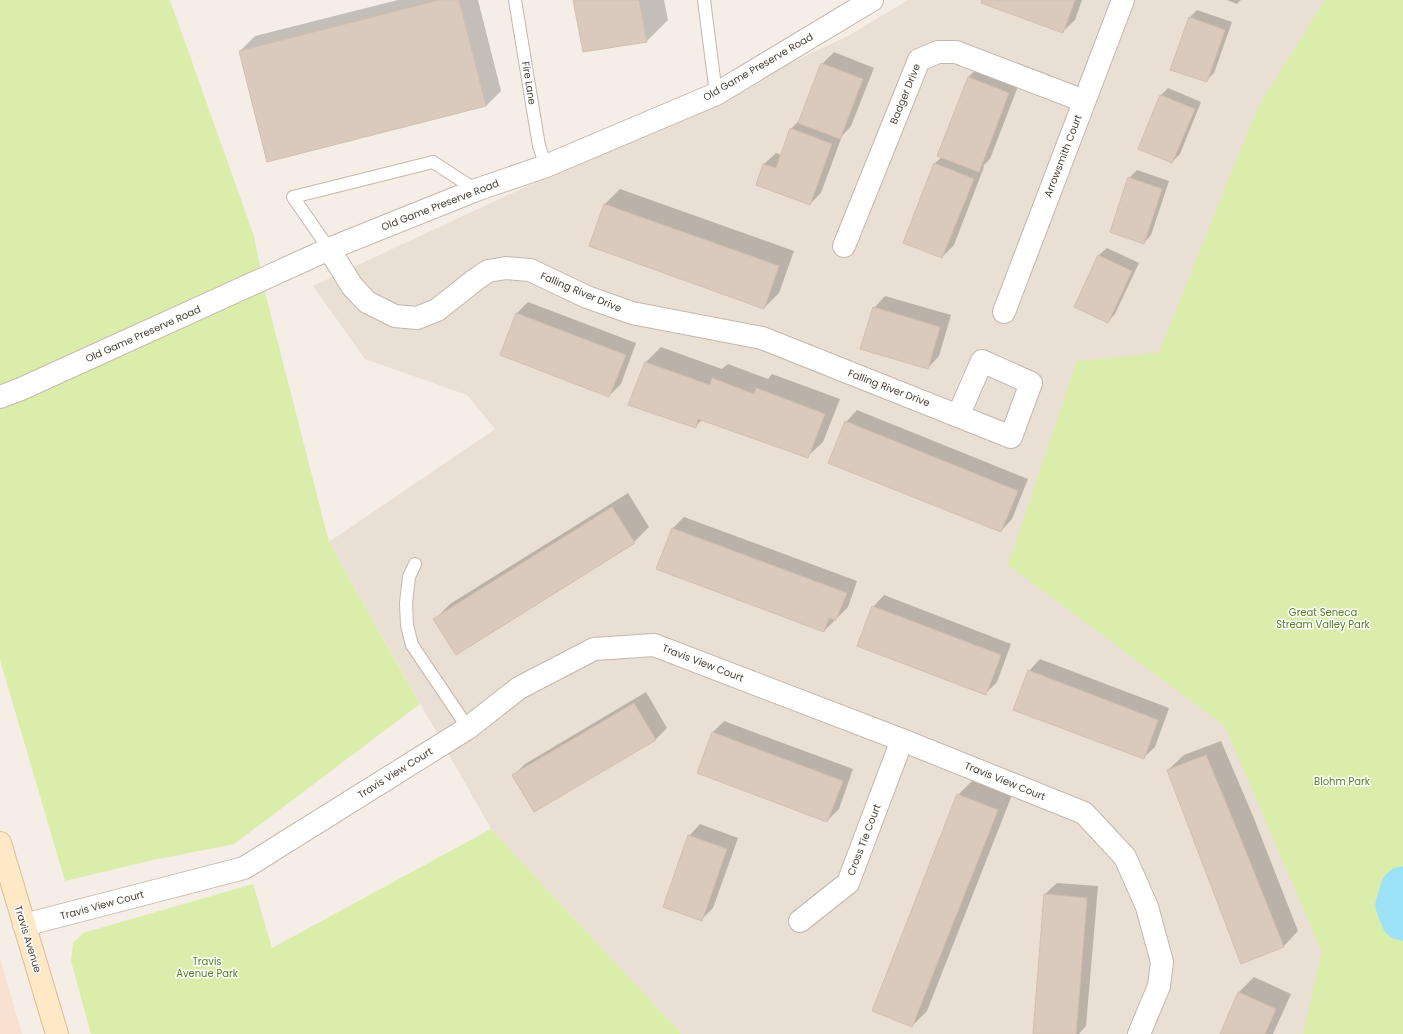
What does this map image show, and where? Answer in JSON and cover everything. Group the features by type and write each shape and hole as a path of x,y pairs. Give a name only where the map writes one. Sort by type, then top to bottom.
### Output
{"street":[{"name":"Old Game Preserve Road","path":"0,398 329,250 476,190 546,166 716,94 872,0"},
{"name":"Arrowsmith Court","path":"1004,312 1123,0"},
{"name":"Badger Drive","path":"844,246 919,60 938,52 956,52 1084,101"},
{"name":"Falling River Drive","path":"329,250 352,286 368,302 395,316 417,318 437,310 488,271 506,268 530,270 587,297 632,313 762,338 958,416"},
{"name":"Travis View Court","path":"24,925 244,868 468,728 519,688 594,649 654,645 902,740 1084,813 1126,857 1147,907 1162,962 1159,986 1139,1034"},
{"name":"Cross Tie Court","path":"800,921 848,883 902,740"},
{"name":"Travis Avenue","path":"0,843 57,1034"}],"lane":[{"name":"Fire Lane","path":"515,0 539,146 546,166"},
{"path":"704,0 716,94"},
{"path":"329,250 293,197 433,162 476,190"},
{"path":"415,564 409,577 406,604 407,625 412,645 468,728"}],"shaded area":[{"path":"908,0 1330,0 1341,939 1304,1034 682,1034 491,829 329,542 495,429 467,395 365,359 313,286 848,36"},
{"path":"0,958 12,999 22,1034 0,1034"}],"green space":[{"path":"0,0 170,0 254,236 266,296 329,542 420,704 234,844 153,860 65,881 0,660"},
{"path":"1325,0 1403,0 1403,1034 1303,1034 1322,952 1225,726 1008,565 1077,361 1159,353 1258,107"},
{"name":"Travis Avenue Park","path":"491,829 682,1034 91,1034 71,961 73,943 83,933 253,884 272,948"}],"building":[{"path":"440,0 459,0 486,106 267,162 239,51"},
{"path":"573,0 639,0 647,42 583,52"},
{"path":"982,0 1075,0 1063,33 981,3"},
{"path":"1189,17 1225,30 1207,82 1170,70"},
{"path":"821,63 863,79 840,139 798,123"},
{"path":"968,77 1009,93 979,172 937,156"},
{"path":"1160,95 1195,109 1172,163 1138,149"},
{"path":"790,128 832,144 810,205 756,185 763,164 776,168"},
{"path":"934,163 974,179 942,258 903,243"},
{"path":"1128,177 1162,189 1144,244 1110,232"},
{"path":"604,204 779,266 764,309 589,246"},
{"path":"1098,255 1132,271 1108,323 1074,307"},
{"path":"873,307 940,327 928,369 860,349"},
{"path":"516,313 626,355 609,397 500,355"},
{"path":"645,362 710,385 712,378 754,394 756,388 825,414 808,458 698,419 696,428 628,405"},
{"path":"845,421 1018,491 1001,532 828,463"},
{"path":"612,507 635,543 456,655 433,619"},
{"path":"672,528 847,593 836,620 829,618 824,632 656,569"},
{"path":"872,606 1001,655 986,695 857,646"},
{"path":"1028,670 1158,720 1144,759 1013,710"},
{"path":"634,703 656,740 534,812 512,775"},
{"path":"712,732 843,781 827,822 697,773"},
{"path":"1206,755 1284,947 1241,964 1167,770"},
{"path":"957,794 998,810 912,1027 872,1011"},
{"path":"688,835 727,849 702,921 663,907"},
{"path":"1044,894 1087,898 1076,1034 1033,1034"},
{"path":"1238,992 1276,1009 1265,1034 1220,1034"}],"waterway":[{"path":"1403,889 1398,905 1403,918"}],"park label":[{"name":"Great Seneca Stream Valley Park","path":"1323,618"},
{"name":"Blohm Park","path":"1342,781"}]}
